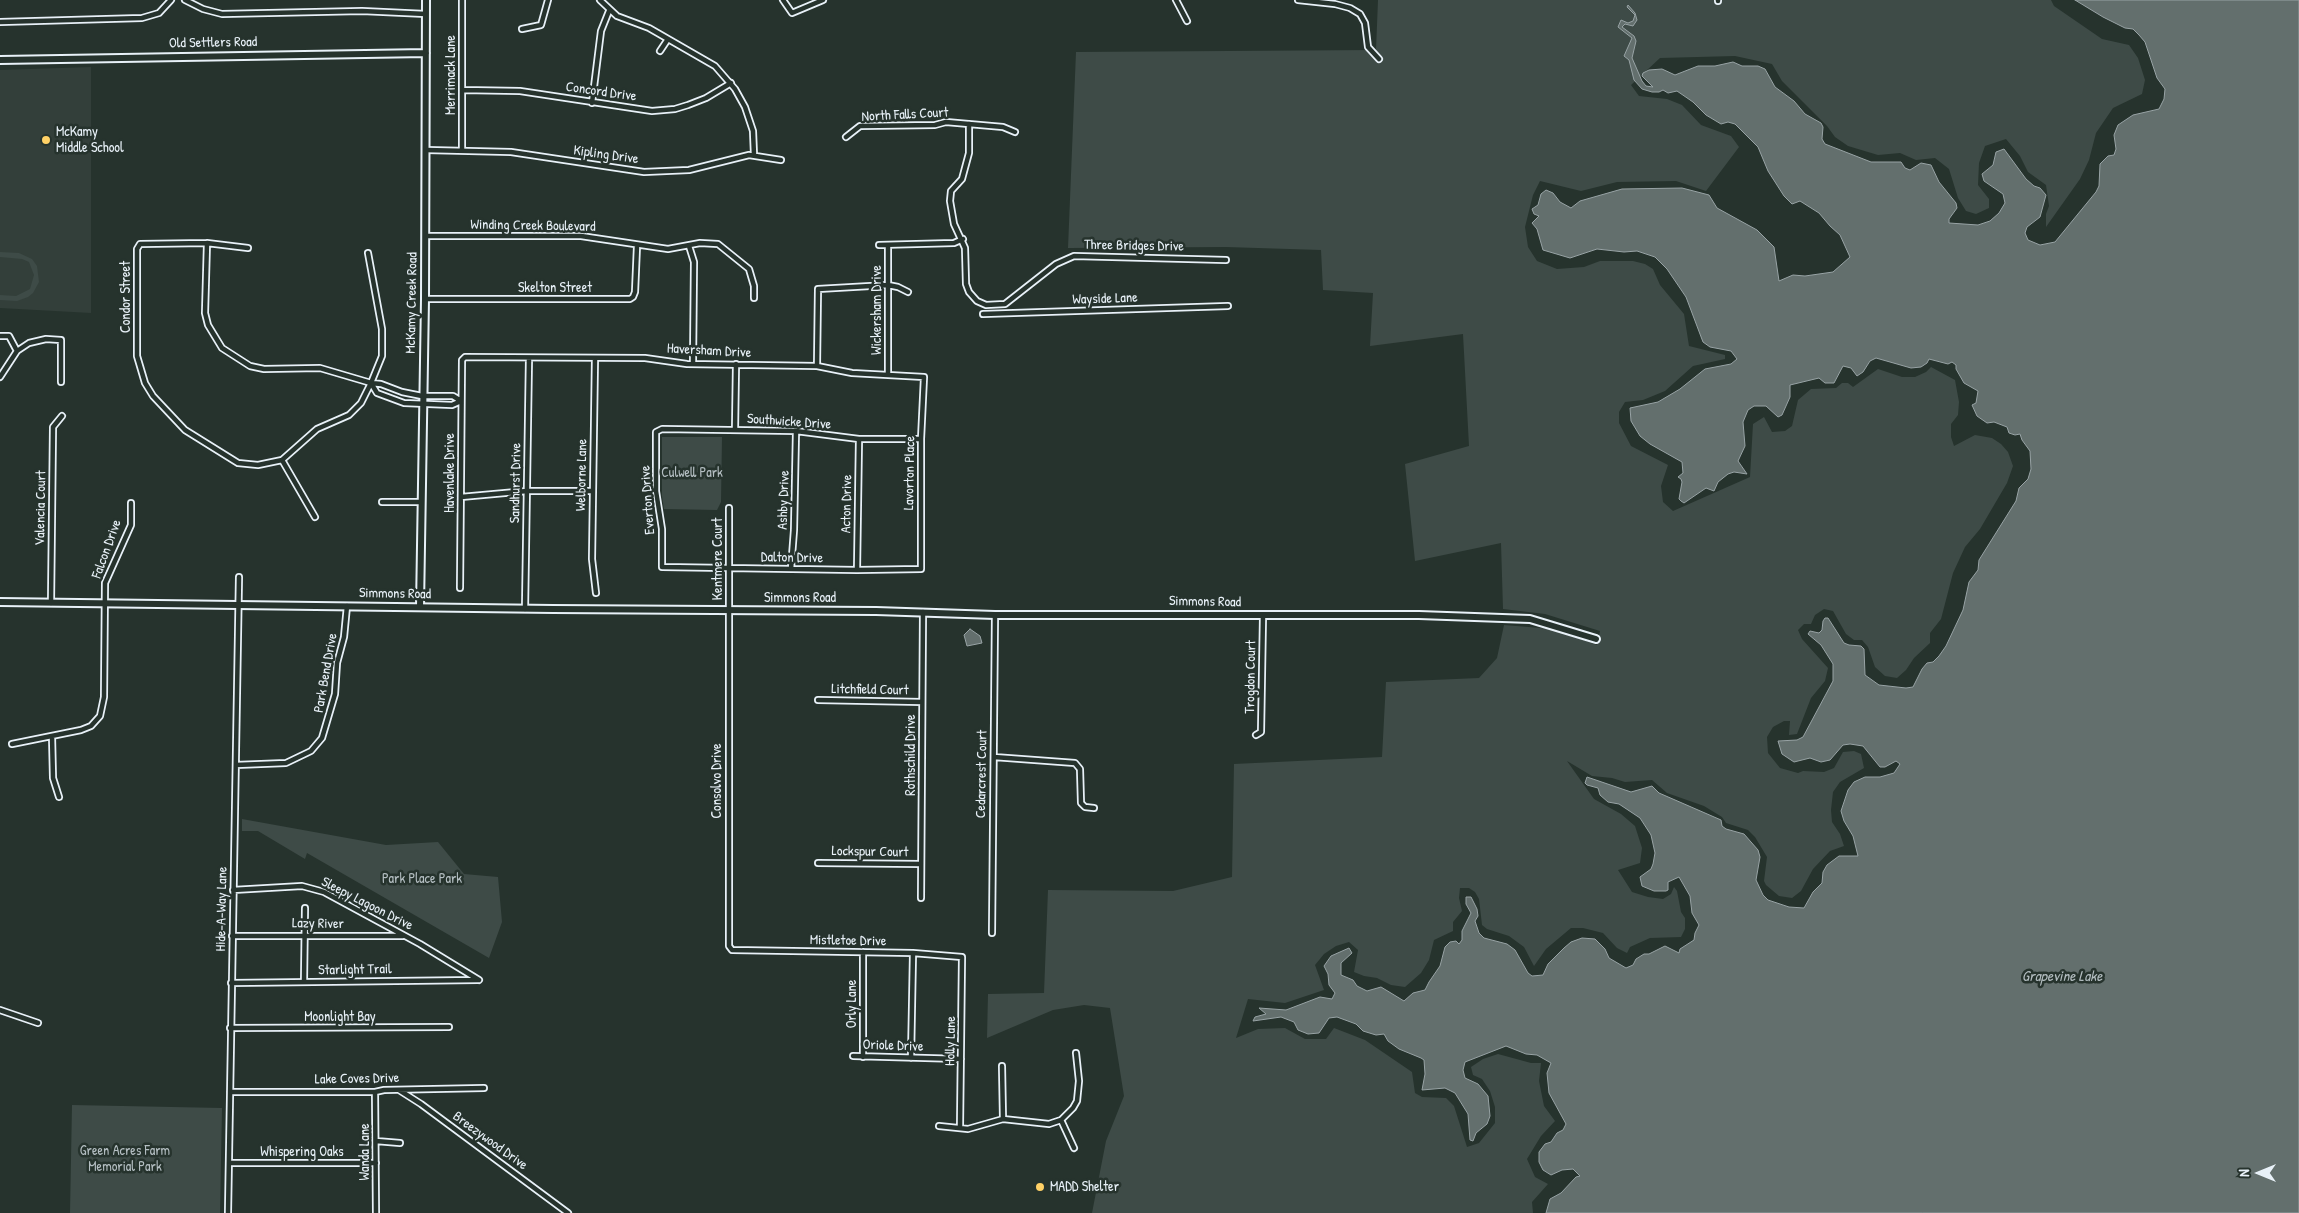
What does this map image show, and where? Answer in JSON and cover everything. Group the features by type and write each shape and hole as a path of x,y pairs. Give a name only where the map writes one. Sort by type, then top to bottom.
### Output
{"street":[{"path":"0,22 142,18 159,13 171,0"},
{"path":"185,0 203,9 222,14 362,11 426,14"},
{"name":"McKamy Creek Road","path":"420,607 426,236 426,0"},
{"name":"Merrimack Lane","path":"462,0 462,150"},
{"path":"522,30 541,25 548,0"},
{"path":"600,0 616,16 642,24 715,66 730,83 751,121 754,155"},
{"path":"783,0 792,13 823,0"},
{"path":"1176,0 1187,21"},
{"path":"1298,0 1327,1 1350,8 1360,14 1365,23 1368,47 1379,59"},
{"path":"592,103 601,31 609,11"},
{"path":"660,50 668,39"},
{"name":"Old Settlers Road","path":"0,60 426,53"},
{"name":"Concord Drive","path":"462,90 520,91 652,111 675,109 706,98 730,83"},
{"name":"North Falls Court","path":"846,137 860,126 935,125 946,122 1003,127 1014,132"},
{"name":"Three Bridges Drive","path":"969,124 969,154 962,180 951,191 950,201 954,224 966,248 966,284 969,292 977,301 986,305 1005,304 1056,264 1074,256 1226,260"},
{"name":"Kipling Drive","path":"426,150 510,152 644,172 689,170 754,155 781,160"},
{"name":"Winding Creek Boulevard","path":"426,236 581,236 637,246 668,249 700,243 718,244 737,257 749,269 752,275 754,298"},
{"path":"879,245 954,243 963,239"},
{"path":"207,243 205,312 208,325 222,348 250,366 264,369 320,368 371,383 381,384 402,392 422,396 453,396 462,400"},
{"name":"Condor Street","path":"248,248 207,243 140,244 137,249 137,356 145,383 153,396 185,430 238,463 258,465 282,460"},
{"name":"Wickersham Drive","path":"888,245 888,374"},
{"name":"Skelton Street","path":"425,298 630,299 635,292 637,246"},
{"path":"689,246 694,262 693,364"},
{"path":"315,517 282,460 317,429 349,415 361,403 371,383 382,356 382,329 368,253"},
{"path":"817,366 818,289 888,285 898,286 908,292"},
{"name":"Wayside Lane","path":"983,314 1228,306"},
{"path":"0,336 8,336 17,351"},
{"path":"0,377 17,351 29,343 46,339 61,340 61,382"},
{"name":"Haversham Drive","path":"462,358 645,358 693,364 817,366 852,373 924,377"},
{"name":"Havenlake Drive","path":"460,588 462,358"},
{"name":"Sandhurst Drive","path":"525,609 529,358"},
{"name":"Welborne Lane","path":"595,358 592,559 596,593"},
{"path":"735,430 736,364"},
{"name":"Lavorton Place","path":"920,569 921,439 924,377"},
{"path":"371,383 377,393 404,404 452,405 462,400"},
{"name":"Valencia Court","path":"51,603 53,427 62,416"},
{"name":"Southwicke Drive","path":"656,432 666,428 796,431 859,439 921,439"},
{"name":"Ashby Drive","path":"791,569 794,530 796,431"},
{"name":"Everton Drive","path":"656,432 656,490 661,520 662,567"},
{"name":"Acton Drive","path":"857,570 859,439"},
{"path":"461,497 527,490 593,491"},
{"path":"382,502 421,502"},
{"name":"Falcon Drive","path":"12,744 87,728 95,722 103,710 105,583 131,525 131,503"},
{"name":"Kentmere Court","path":"729,508 729,610"},
{"name":"Dalton Drive","path":"662,567 920,569"},
{"name":"Hide-A-Way Lane","path":"228,1213 239,576"},
{"name":"Simmons Road","path":"0,602 923,612 995,615 1131,613 1263,616 1404,615 1530,619 1596,639"},
{"name":"Park Bend Drive","path":"236,765 268,765 286,762 311,751 322,738 335,694 337,663 344,638 347,606"},
{"name":"Consolvo Drive","path":"729,610 728,941 732,950"},
{"name":"Rothschild Drive","path":"921,898 923,612"},
{"name":"Cedarcrest Court","path":"992,933 995,615"},
{"name":"Trogdon Court","path":"1256,735 1261,732 1263,616"},
{"name":"Litchfield Court","path":"818,700 922,702"},
{"path":"52,736 54,778 59,797"},
{"path":"994,757 1075,763 1080,769 1081,803 1086,807 1094,808"},
{"name":"Lockspur Court","path":"818,863 921,864"},
{"name":"Sleepy Lagoon Drive","path":"233,890 302,886 324,892 479,980"},
{"path":"304,982 305,908"},
{"name":"Lazy River","path":"232,936 404,936"},
{"name":"Mistletoe Drive","path":"732,950 913,953 962,956"},
{"name":"Orly Lane","path":"863,1056 864,952"},
{"path":"911,1058 913,953"},
{"name":"Holly Lane","path":"960,1127 962,956"},
{"name":"Starlight Trail","path":"231,982 479,980"},
{"path":"0,1010 38,1024"},
{"name":"Moonlight Bay","path":"230,1028 449,1026"},
{"path":"939,1126 968,1129 1003,1119 1049,1124 1061,1120 1074,1108 1077,1101 1079,1081 1076,1053"},
{"name":"Oriole Drive","path":"853,1056 962,1059"},
{"path":"1002,1066 1003,1119"},
{"name":"Lake Coves Drive","path":"230,1092 375,1092 484,1088"},
{"name":"Breezywood Drive","path":"398,1090 421,1104 568,1213"},
{"name":"Wanda Lane","path":"375,1092 376,1213"},
{"path":"1061,1120 1074,1148"},
{"path":"376,1141 400,1143"},
{"name":"Whispering Oaks","path":"229,1164 376,1163"}],"shaded area":[{"name":"McKamy Middle School","path":"91,67 91,313 0,308 0,70"}],"green space":[{"path":"1378,0 2051,0 2054,6 2102,39 2129,45 2138,58 2145,80 2142,94 2113,108 2096,133 2089,160 2080,179 2046,227 2046,214 2049,206 2046,185 2028,172 2020,156 2006,139 1985,146 1979,163 1978,185 1989,199 1989,208 1976,214 1966,211 1958,198 1949,169 1935,158 1916,160 1900,153 1878,155 1848,146 1835,137 1827,126 1782,81 1772,64 1735,56 1660,58 1631,85 1639,96 1667,99 1682,105 1701,125 1731,136 1739,147 1706,191 1676,181 1617,182 1581,191 1540,181 1533,195 1525,227 1528,247 1537,261 1557,269 1584,267 1600,261 1633,261 1645,264 1653,269 1660,285 1684,314 1689,346 1725,355 1725,359 1693,366 1665,391 1643,400 1625,402 1619,412 1619,423 1631,446 1668,465 1661,486 1663,502 1673,511 1750,477 1753,424 1764,417 1772,432 1785,431 1792,426 1798,400 1811,389 1836,388 1842,383 1848,383 1853,387 1878,369 1902,377 1915,377 1926,372 1931,367 1955,380 1959,402 1958,415 1951,424 1951,437 1954,446 1975,435 1992,438 2001,444 2008,452 2013,466 2007,483 1980,529 1965,547 1953,573 1941,619 1930,633 1930,643 1897,678 1885,676 1875,667 1868,647 1862,640 1854,640 1846,634 1833,611 1824,609 1815,615 1811,624 1804,624 1798,630 1802,639 1828,668 1825,681 1811,698 1797,734 1789,735 1790,721 1784,721 1773,727 1767,737 1768,753 1780,768 1798,773 1803,771 1824,772 1834,768 1843,752 1854,751 1861,754 1864,768 1840,782 1833,792 1832,822 1840,834 1844,846 1830,851 1813,869 1801,891 1792,898 1779,896 1766,885 1764,881 1767,857 1755,837 1748,830 1726,823 1722,817 1704,806 1667,793 1652,780 1625,782 1612,778 1592,776 1567,761 1594,799 1621,814 1635,826 1642,848 1640,863 1618,870 1632,892 1648,897 1663,899 1671,894 1674,887 1677,891 1681,912 1685,918 1685,929 1681,937 1650,938 1630,947 1627,953 1617,948 1603,933 1583,928 1571,928 1546,949 1534,966 1524,947 1509,936 1487,929 1482,925 1479,899 1475,892 1469,888 1460,888 1459,898 1462,911 1453,922 1453,931 1434,940 1429,960 1421,973 1405,987 1391,985 1377,978 1354,972 1358,950 1349,942 1336,946 1324,954 1315,965 1324,990 1285,1003 1248,999 1236,1038 1258,1029 1285,1028 1305,1039 1326,1039 1334,1028 1365,1040 1412,1072 1415,1093 1422,1097 1446,1098 1454,1106 1467,1147 1479,1143 1495,1123 1495,1107 1490,1091 1482,1079 1473,1075 1471,1067 1483,1059 1498,1054 1531,1063 1541,1063 1539,1081 1544,1106 1555,1121 1541,1136 1527,1159 1535,1177 1548,1184 1532,1202 1533,1213 1092,1213 1106,1141 1124,1096 1110,1008 1084,1005 1053,1010 987,1038 988,994 1044,993 1048,890 1173,891 1232,877 1234,764 1382,757 1386,682 1479,678 1497,658 1504,625 1553,629 1597,645 1600,631 1545,614 1503,609 1501,543 1415,561 1405,464 1469,446 1463,334 1370,346 1373,293 1323,290 1321,250 1226,247 1068,248 1076,52 1376,50"},
{"path":"0,252 19,253 32,259 37,266 39,282 33,293 28,297 17,301 0,300 0,295 16,296 30,289 34,275 29,262 22,259 0,257"},
{"name":"Culwell Park","path":"662,437 722,437 721,502 717,510 664,509 662,496"},
{"name":"Park Place Park","path":"242,819 386,845 438,842 464,874 498,877 502,922 489,958 307,853 305,859 258,831 242,831"},
{"name":"Green Acres Farm Memorial Park","path":"72,1105 222,1108 220,1213 70,1213"}],"water":[{"name":"Grapevine Lake","path":"2075,0 2299,0 2299,1213 1546,1213 1550,1199 1561,1193 1576,1177 1580,1176 1573,1169 1562,1170 1551,1175 1543,1170 1539,1162 1539,1152 1545,1144 1551,1142 1557,1133 1563,1130 1566,1124 1549,1093 1547,1073 1551,1063 1537,1055 1526,1054 1506,1046 1465,1062 1463,1070 1465,1078 1478,1084 1488,1096 1490,1116 1487,1124 1476,1133 1473,1141 1470,1140 1468,1114 1455,1093 1445,1088 1422,1090 1425,1074 1424,1060 1399,1049 1388,1041 1384,1034 1376,1035 1363,1031 1356,1024 1337,1017 1329,1018 1319,1033 1308,1034 1298,1030 1294,1022 1281,1017 1253,1021 1255,1017 1266,1014 1259,1008 1286,1010 1320,997 1332,999 1335,993 1329,985 1328,974 1324,966 1331,956 1349,948 1352,953 1341,963 1341,975 1353,980 1357,986 1367,991 1381,987 1404,1001 1413,993 1425,990 1440,966 1445,947 1450,942 1456,941 1459,944 1462,940 1462,931 1471,913 1466,904 1466,897 1471,897 1477,909 1478,916 1475,921 1479,933 1484,938 1507,944 1515,950 1528,973 1532,976 1543,975 1548,964 1564,948 1571,942 1582,938 1595,939 1605,949 1609,958 1626,968 1633,965 1636,959 1644,954 1649,954 1665,946 1679,953 1680,949 1694,940 1699,925 1692,913 1690,896 1679,877 1668,882 1668,890 1666,891 1654,891 1642,886 1640,877 1651,869 1655,853 1651,835 1640,818 1619,804 1608,802 1600,795 1598,788 1587,785 1585,783 1587,777 1631,792 1652,786 1659,793 1721,820 1722,826 1744,834 1758,850 1760,857 1756,880 1763,895 1768,900 1789,907 1804,908 1813,892 1822,883 1823,872 1827,865 1839,856 1858,856 1853,836 1844,821 1841,811 1848,790 1854,782 1865,777 1880,777 1894,773 1900,764 1896,761 1885,767 1880,767 1863,746 1850,744 1843,745 1830,760 1821,762 1810,758 1794,762 1782,754 1778,741 1797,740 1803,737 1833,681 1833,664 1821,645 1808,634 1810,631 1819,633 1822,630 1823,621 1825,618 1828,618 1844,643 1861,646 1864,649 1865,675 1879,685 1913,687 1922,669 1927,663 1933,662 1946,646 1963,610 1969,582 1978,570 1979,560 2016,501 2019,488 2028,479 2031,469 2030,451 2020,434 2009,433 2007,427 1994,422 1987,423 1977,416 1972,405 1976,403 1978,391 1964,383 1956,369 1956,365 1952,362 1948,364 1929,359 1921,367 1911,368 1876,358 1870,361 1863,372 1857,376 1851,368 1843,366 1834,383 1825,383 1819,378 1790,385 1790,397 1782,415 1778,417 1766,406 1754,406 1748,410 1743,422 1745,446 1738,461 1747,474 1734,472 1728,474 1718,482 1714,491 1706,488 1684,503 1679,499 1682,482 1678,477 1683,473 1682,462 1650,444 1640,436 1631,421 1630,408 1658,402 1680,389 1705,369 1731,364 1737,359 1731,351 1710,347 1703,342 1686,297 1667,269 1655,257 1637,251 1624,252 1597,249 1570,258 1543,250 1537,229 1532,223 1539,216 1534,214 1532,209 1538,205 1541,194 1546,190 1553,193 1560,202 1571,208 1580,201 1622,189 1682,188 1709,195 1717,208 1757,230 1774,247 1779,281 1793,275 1805,276 1833,272 1850,257 1840,235 1819,213 1800,201 1792,204 1784,196 1768,171 1758,147 1735,124 1728,122 1721,124 1706,115 1693,102 1677,91 1668,93 1663,90 1652,92 1642,89 1634,80 1629,60 1624,56 1632,38 1618,27 1621,20 1628,23 1633,21 1635,15 1627,7 1628,5 1635,13 1637,20 1633,26 1625,24 1622,27 1634,36 1636,41 1632,58 1646,86 1653,87 1642,76 1643,73 1649,70 1662,69 1675,75 1698,66 1715,66 1733,62 1742,66 1758,66 1765,69 1775,87 1794,101 1805,114 1821,123 1823,127 1822,139 1825,144 1871,162 1901,162 1905,168 1910,170 1921,163 1931,165 1939,182 1956,203 1957,208 1949,219 1949,223 1978,225 1990,221 1999,213 2005,203 2003,194 1984,181 1982,174 1993,165 1996,152 2004,149 2026,179 2034,186 2040,188 2046,195 2040,217 2027,227 2025,233 2028,240 2040,245 2055,242 2096,192 2099,186 2100,164 2108,156 2114,155 2116,149 2114,135 2118,125 2133,115 2159,109 2164,99 2165,89 2157,78 2145,42 2133,29 2125,28 2103,17"},
{"path":"970,629 980,636 982,643 967,646 964,635"}],"place":[{"name":"McKamy Middle School","path":"46,140"},
{"name":"MADD Shelter","path":"1040,1187"}]}
